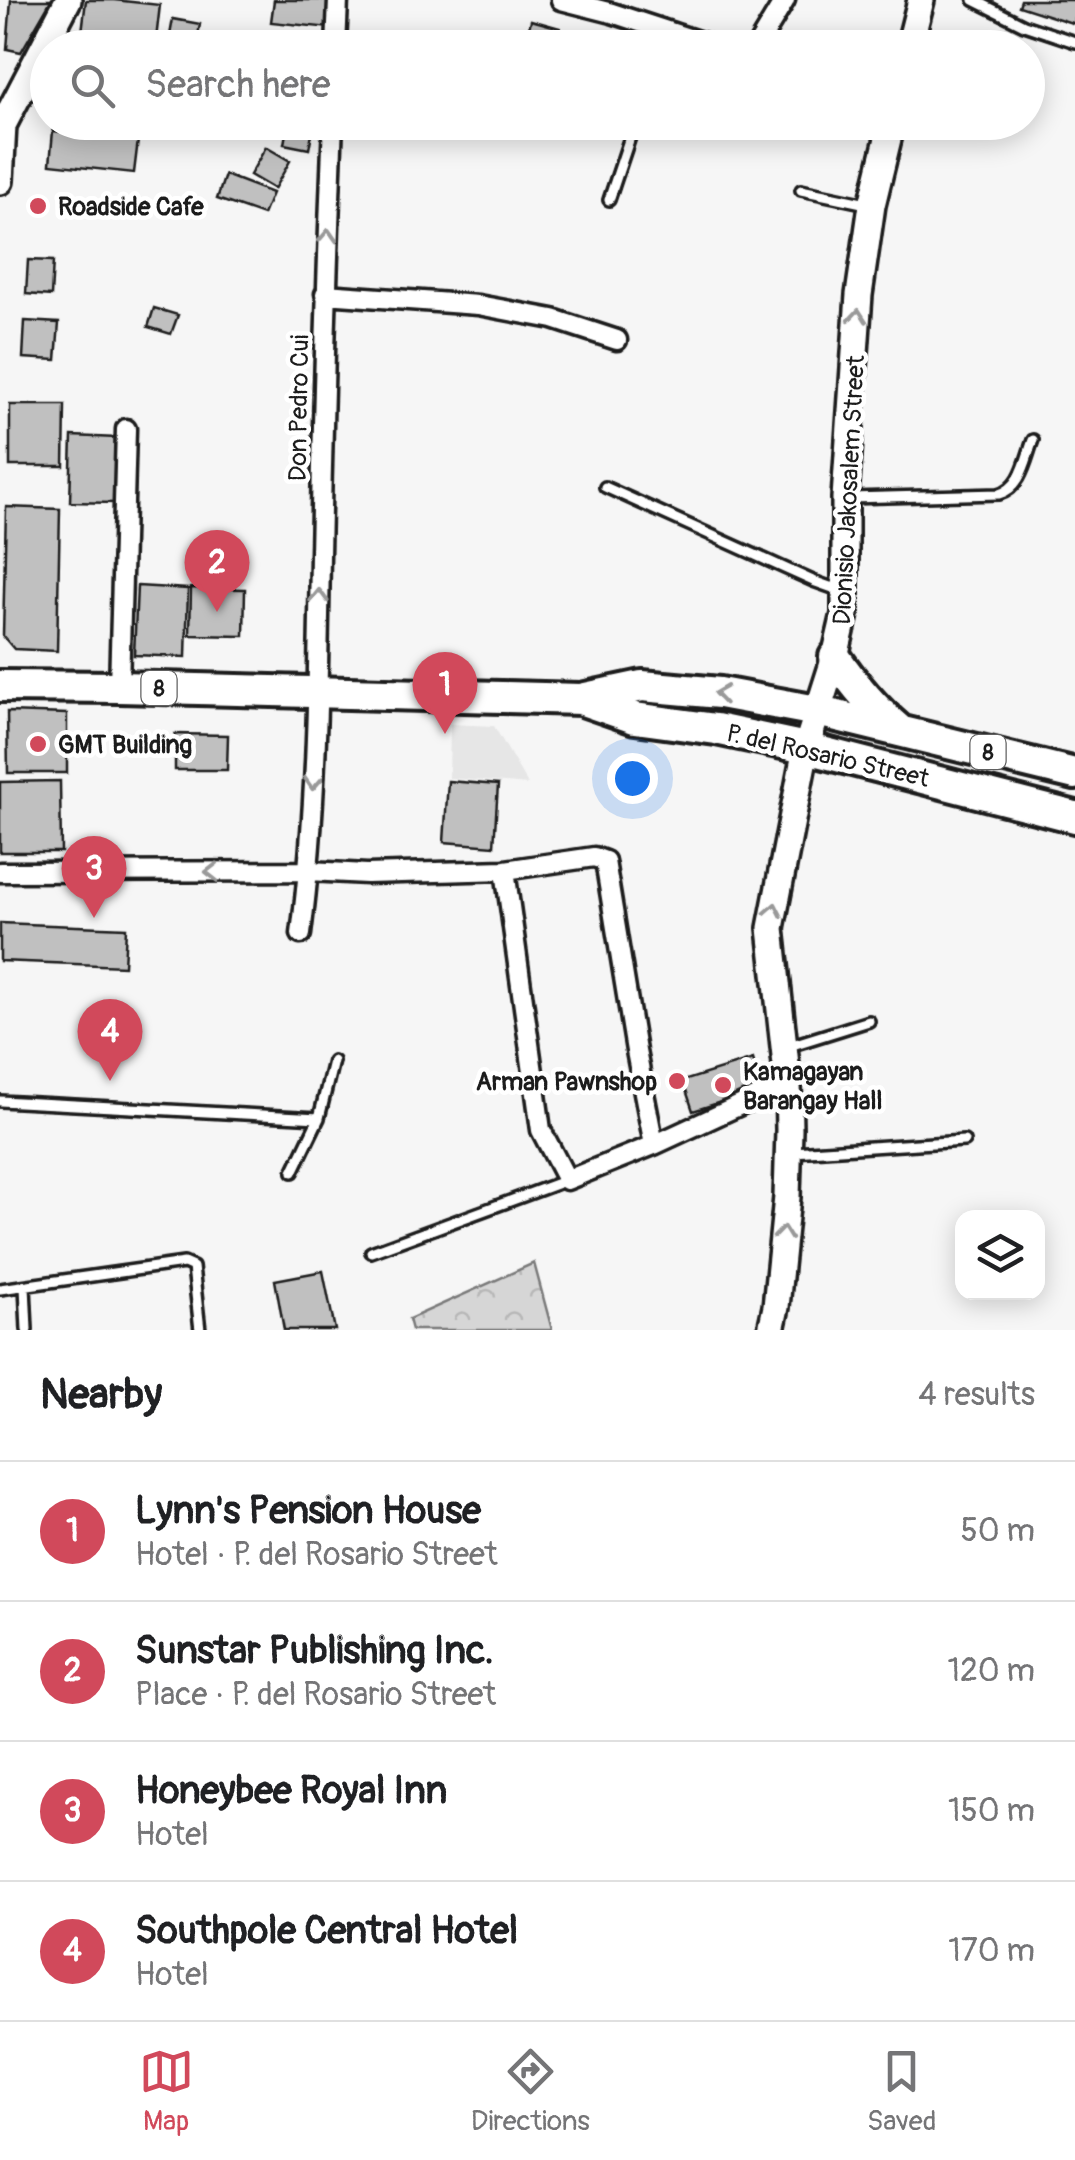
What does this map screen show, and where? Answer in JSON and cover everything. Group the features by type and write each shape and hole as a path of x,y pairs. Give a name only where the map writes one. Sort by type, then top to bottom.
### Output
{"main road":[{"path":"836,657 874,709 900,731"},
{"name":"P. del Rosario Street","path":"0,686 581,699 642,686 720,693 817,711 1075,774"},
{"name":"P. del Rosario Street","path":"581,699 635,718 716,729 806,748 1075,818"}],"street":[{"path":"52,30 68,0"},
{"path":"337,30 338,0"},
{"path":"561,0 640,30"},
{"path":"767,30 785,0"},
{"path":"913,30 920,0"},
{"path":"0,181 1,122 30,69"},
{"name":"Don Pedro Cui","path":"301,934 309,871 318,694 332,140"},
{"name":"Dionisio Jakosalem Street","path":"771,1330 787,1197 788,1083 771,928 806,748 836,657 845,614 845,498 860,296 872,204 888,140"},
{"path":"326,294 478,305 554,319 617,340"},
{"path":"119,687 126,429"},
{"path":"0,872 368,874 505,870 594,857 606,860 654,1144"},
{"path":"505,870 542,1130 566,1180 788,1083"}],"lane":[{"path":"974,0 1039,30"},
{"path":"1045,32 1075,42"},
{"path":"609,200 629,140"},
{"path":"801,190 872,204"},
{"path":"845,498 1010,491 1017,484 1033,440"},
{"path":"605,487 846,593"},
{"path":"784,1048 869,1020"},
{"path":"294,1172 319,1118 334,1061"},
{"path":"0,1101 319,1118"},
{"path":"788,1153 964,1141"},
{"path":"371,1252 566,1180"},
{"path":"0,1288 184,1263 193,1268 200,1330"},
{"path":"24,1286 27,1330"}],"shaded area":[{"path":"450,724 494,726 528,785 449,778"}],"green space":[{"path":"534,1263 552,1330 412,1330 409,1319"}],"building":[{"path":"11,0 51,0 34,30 30,30 21,52 7,49"},
{"path":"86,0 160,5 157,30 82,30"},
{"path":"274,0 333,0 330,28 271,22"},
{"path":"1021,0 1075,0 1075,24 1019,6"},
{"path":"173,19 200,24 199,30 171,30"},
{"path":"531,20 560,28 559,30 528,30"},
{"path":"52,140 138,140 134,173 50,164"},
{"path":"285,140 311,140 309,149 284,144"},
{"path":"266,147 290,161 274,189 250,175"},
{"path":"225,175 272,193 263,215 217,199"},
{"path":"28,260 53,261 51,296 26,294"},
{"path":"154,308 178,315 171,334 148,327"},
{"path":"25,321 59,323 56,360 23,358"},
{"path":"10,405 65,405 64,466 10,466"},
{"path":"72,436 117,438 115,503 70,502"},
{"path":"6,507 60,509 57,651 14,649 3,636"},
{"path":"137,586 188,589 186,657 134,655"},
{"path":"191,588 245,589 244,636 190,635"},
{"name":"GMT Building","path":"7,712 67,714 67,773 8,773"},
{"path":"175,734 228,735 227,770 175,770"},
{"path":"60,781 61,852 0,852 0,782"},
{"path":"448,781 498,785 494,846 444,842"},
{"path":"0,923 126,928 124,966 0,961"},
{"name":"Kamagayan Barangay Hall","path":"753,1059 762,1089 693,1111 683,1081"},
{"path":"323,1271 335,1330 284,1330 275,1280"}],"place":[{"name":"Roadside Cafe","path":"38,206"},
{"name":"Sunstar Publishing Inc.","path":"217,612"},
{"name":"Lynn's Pension House","path":"445,734"},
{"name":"GMT Building","path":"38,744"},
{"name":"Honeybee Royal Inn","path":"94,918"},
{"name":"Southpole Central Hotel","path":"110,1081"},
{"name":"Arman Pawnshop","path":"677,1081"},
{"name":"Kamagayan Barangay Hall","path":"723,1085"}]}
